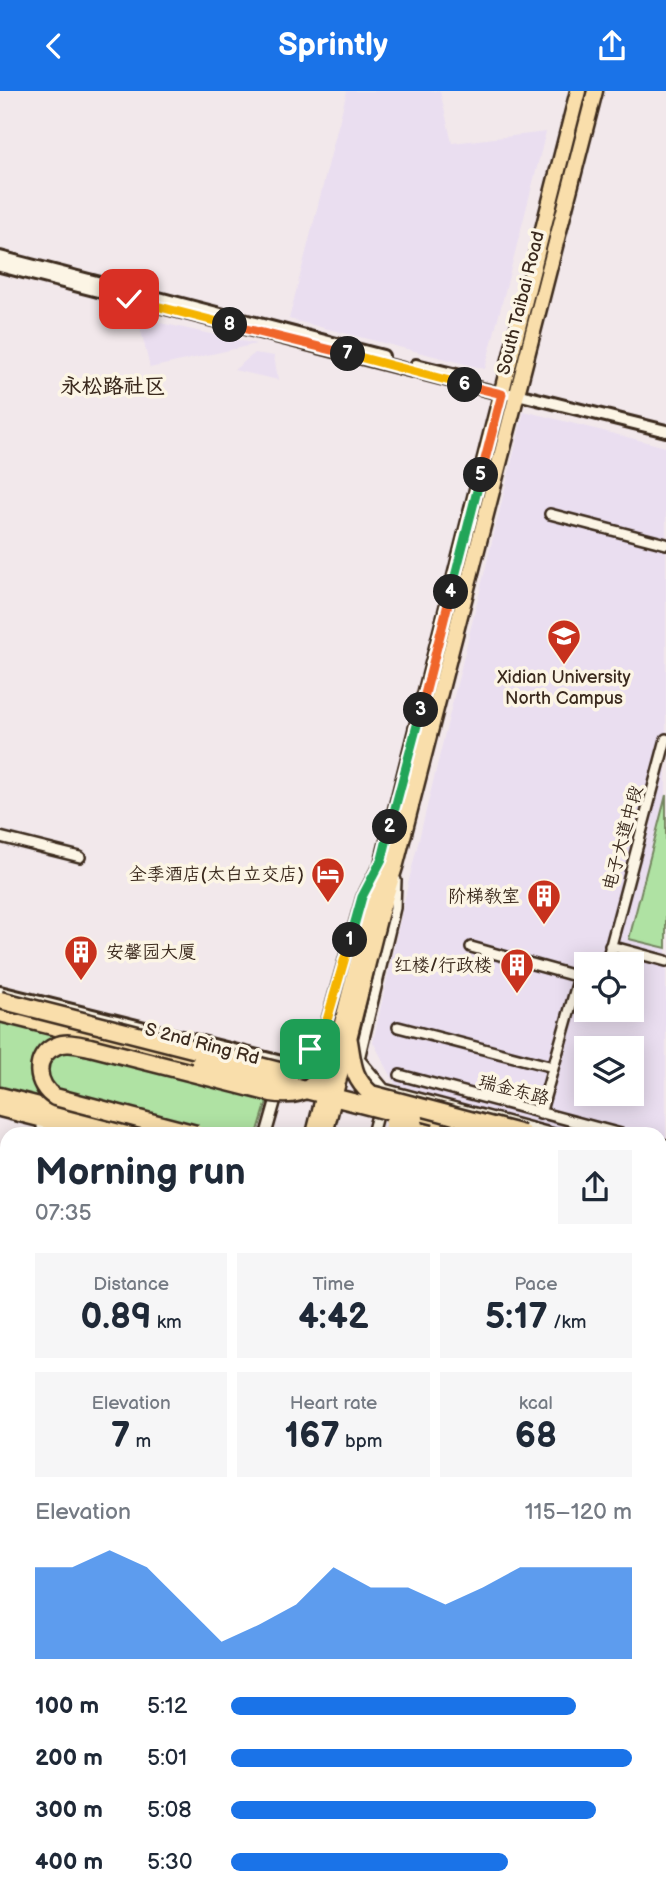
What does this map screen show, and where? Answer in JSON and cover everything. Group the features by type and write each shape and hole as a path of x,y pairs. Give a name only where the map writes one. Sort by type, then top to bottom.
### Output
{"highway":[{"path":"0,1000 287,1073 315,1067 345,1049"},
{"name":"S 2nd Ring Rd","path":"0,1013 448,1127"},
{"path":"90,1047 116,1041 129,1057"},
{"path":"170,1127 71,1102 46,1091 39,1077 39,1066 44,1054 58,1045 68,1043 271,1093 295,1095 316,1081 345,1049"},
{"path":"345,1049 350,1103 360,1114 406,1127"},
{"path":"345,1049 357,1080 370,1094 496,1127"},
{"path":"0,1096 100,1127"},
{"path":"71,1102 100,1127"},
{"path":"0,1108 100,1127 128,1116"}],"main road":[{"name":"South Taibai Road","path":"327,1127 376,912 578,91"},
{"name":"South Taibai Road","path":"389,861 517,394 595,91"},
{"name":"South Taibai Road","path":"317,1127 345,1049"}],"street":[{"path":"0,257 503,391"},
{"path":"0,266 666,431"},
{"path":"550,514 666,544"},
{"name":"电子大道中段","path":"609,952 666,739"},
{"path":"0,837 80,857"},
{"path":"319,1048 362,897 389,861"},
{"path":"345,1049 395,908 389,861"},
{"path":"610,946 666,961"},
{"path":"471,947 574,976"},
{"path":"0,992 286,1063"},
{"path":"540,1114 574,1005"},
{"path":"398,1027 553,1067"},
{"path":"268,1127 289,1056 297,1051 319,1048 345,1049 384,1089 528,1127"},
{"name":"瑞金东路","path":"400,1076 593,1127"},
{"path":"374,1127 384,1089"},
{"path":"0,1115 44,1127"}],"shaded area":[{"path":"347,91 440,91 452,143 546,132 485,369 289,319"},
{"path":"138,318 256,344 150,368"},
{"path":"255,353 274,356 278,380 234,370"},
{"name":"Xidian University North Campus","path":"524,411 666,447 666,1127 550,1127 396,1085 373,1042 408,884"}],"green space":[{"path":"666,795 666,948 629,939"},
{"path":"0,1021 65,1038 44,1047 47,1101 0,1089"},
{"path":"72,1049 268,1098 259,1127 186,1127 56,1092 48,1085 45,1062 51,1055"}],"place":[{"name":"Xidian University North Campus","path":"564,666"},
{"name":"全季酒店(太白立交店)","path":"328,904"},
{"name":"阶梯教室","path":"544,926"},
{"name":"安馨园大厦","path":"81,982"},
{"name":"红楼/行政楼","path":"517,995"}],"district":[{"name":"永松路社区","path":"113,386"}],"route":[{"path":"129,299 502,394 382,859 362,897 319,1048 310,1049"}]}
